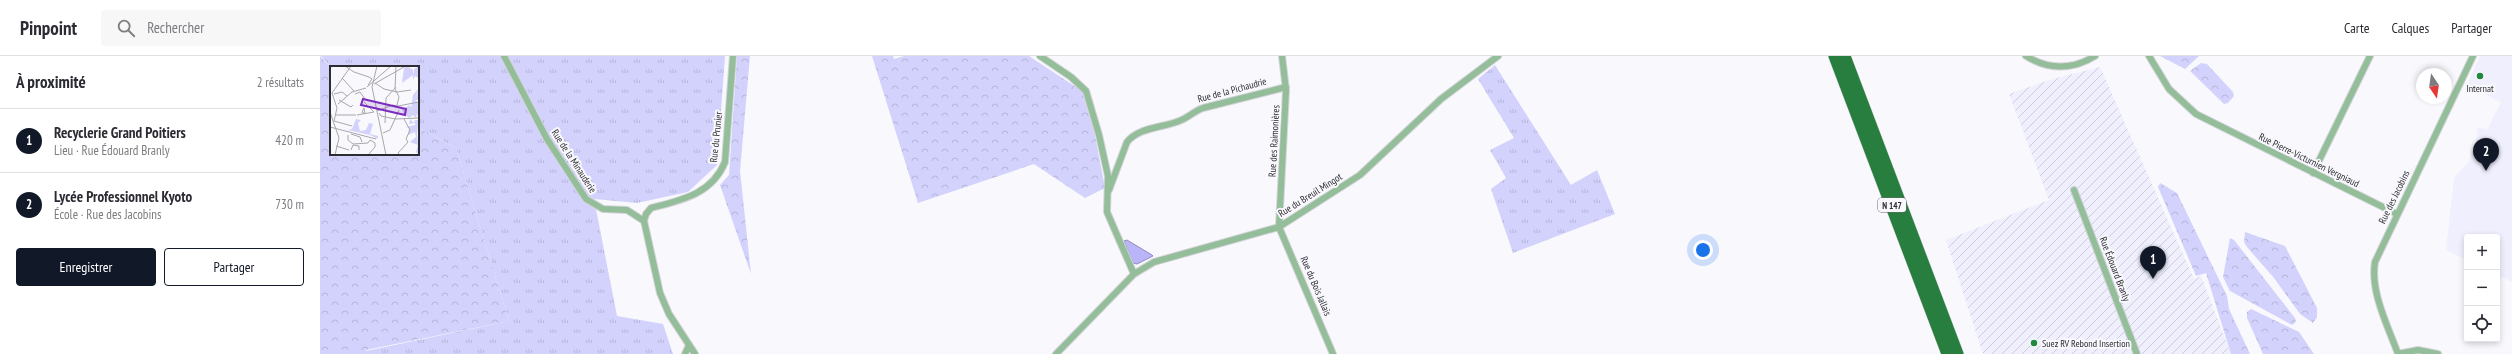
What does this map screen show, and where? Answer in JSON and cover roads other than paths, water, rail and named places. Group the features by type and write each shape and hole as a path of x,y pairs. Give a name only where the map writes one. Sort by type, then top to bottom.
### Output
{"highway":[{"name":"N 147","path":"1834,56 1947,354"},
{"name":"N 147","path":"1845,56 1958,354"}],"street":[{"name":"Rue de la Minauderie","path":"504,56 547,139 586,199 603,209 627,210 644,221"},
{"name":"Rue du Prunier","path":"644,221 646,214 651,208 700,193 720,175 725,162 733,56"},
{"path":"1040,56 1071,77 1086,91 1100,135 1108,176 1107,212 1134,274"},
{"name":"Rue des Raimonières","path":"1279,227 1286,86 1282,56"},
{"name":"Rue du Breuil Mingot","path":"1056,354 1134,274 1154,262 1279,227 1360,174 1440,99 1498,56"},
{"path":"2026,56 2038,62 2056,67 2074,67 2095,56"},
{"name":"Rue Pierre-Victurnien Vergniaud","path":"2149,56 2178,99 2212,124 2397,214"},
{"path":"2313,173 2370,56"},
{"name":"Rue des Jacobins","path":"2398,354 2376,291 2374,277 2378,253 2473,56"},
{"name":"Rue de la Pichaudrie","path":"1108,194 1130,137 1143,131 1180,121 1193,111 1286,86"},
{"name":"Rue Édouard Branly","path":"2074,190 2137,354"},
{"path":"644,221 660,293 669,314 695,354"},
{"name":"Rue du Bois Jallais","path":"1279,227 1333,354"},
{"path":"685,354 688,345"},
{"path":"2398,354 2418,350 2438,354"}],"place":[{"name":"Internat","path":"2480,76"},
{"name":"Lycée Professionnel Kyoto","path":"2486,171"},
{"name":"Recyclerie Grand Poitiers","path":"2153,279"},
{"name":"Suez RV Rebond Insertion","path":"2034,343"}]}
